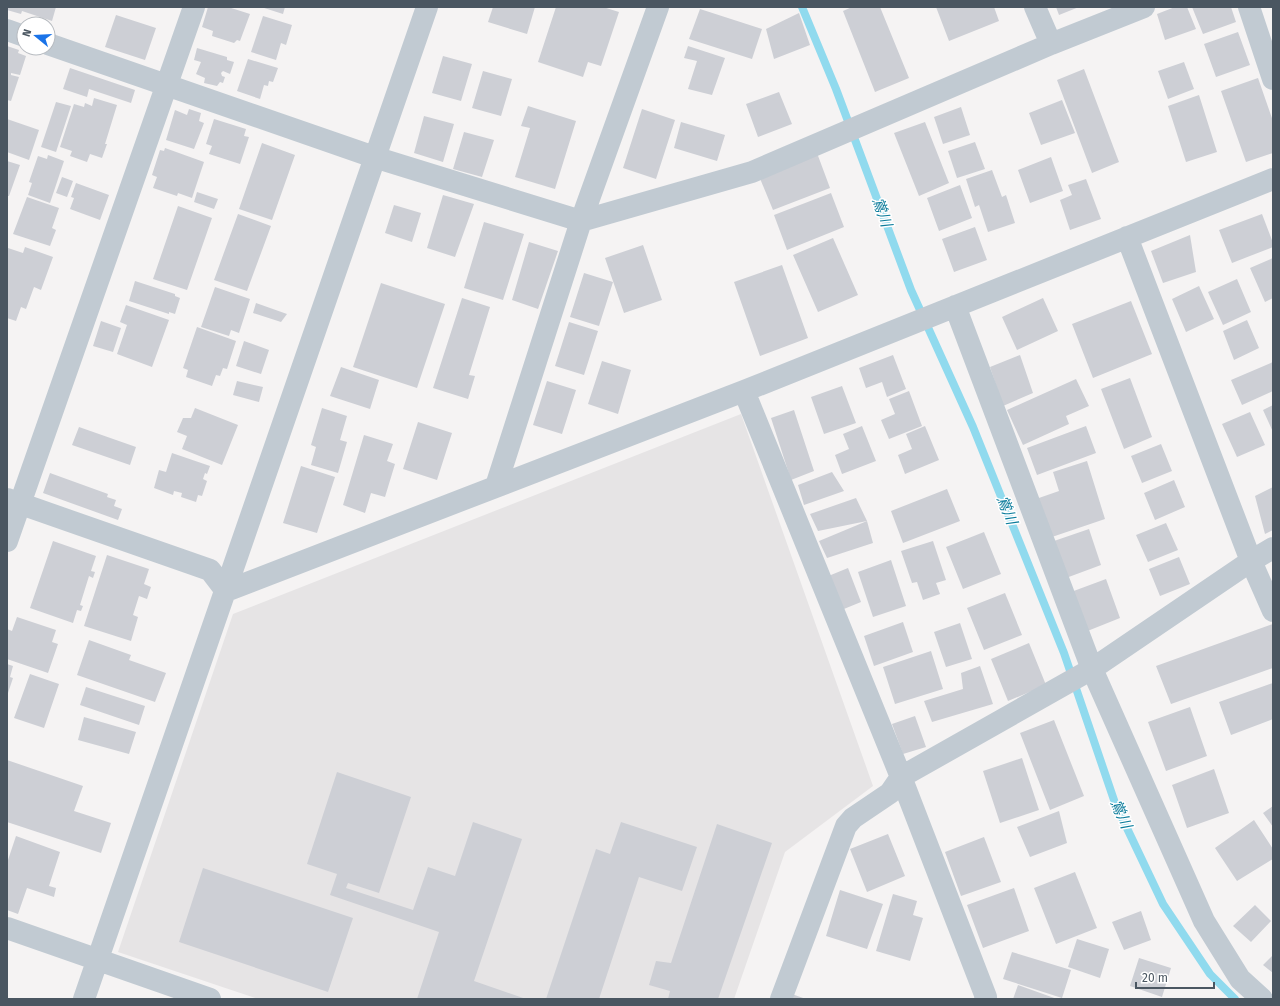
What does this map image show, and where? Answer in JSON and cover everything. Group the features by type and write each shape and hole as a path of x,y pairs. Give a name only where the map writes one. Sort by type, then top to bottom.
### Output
{"street":[{"path":"7,541 13,502 167,85 194,7"},
{"path":"84,999 427,7"},
{"path":"496,486 581,221 658,7"},
{"path":"1035,7 1051,44"},
{"path":"56,47 374,157 581,221 752,172 1051,44 1144,7"},
{"path":"1249,7 1273,79"},
{"path":"226,591 744,391 1273,179"},
{"path":"1127,238 1251,561 1273,611"},
{"path":"955,306 1092,668 1204,921 1240,979 1262,999"},
{"path":"744,391 901,777 986,997 985,999"},
{"path":"13,502 210,570 226,591"},
{"path":"782,999 846,826 853,818 890,793 901,777 1092,668 1251,561 1273,548"},
{"path":"7,928 210,999"}],"shaded area":[{"path":"741,414 873,786 785,852 734,999 258,999 118,952 233,614"}],"building":[{"path":"7,7 56,7 53,16 37,16 22,11 21,14 7,10"},
{"path":"208,7 228,7 250,14 240,41 237,40 234,43 212,36 213,31 202,27"},
{"path":"261,7 285,7 283,14"},
{"path":"493,7 535,7 527,34 488,22"},
{"path":"556,7 603,7 619,12 601,66 588,62 583,77 538,62"},
{"path":"852,7 880,7 909,78 875,92 843,11"},
{"path":"936,7 994,7 999,21 949,41"},
{"path":"1056,7 1079,7 1059,15"},
{"path":"1175,7 1187,7 1196,29 1165,40 1157,14"},
{"path":"1192,7 1231,7 1236,22 1203,34"},
{"path":"700,9 762,29 752,59 689,39"},
{"path":"799,13 810,45 774,59 766,29"},
{"path":"116,15 156,28 145,60 105,47"},
{"path":"263,16 292,25 286,45 281,43 276,60 251,52"},
{"path":"1238,32 1250,65 1216,77 1204,44"},
{"path":"7,46 16,49 16,56 26,56 20,75 11,73 11,75 19,77 11,101 7,100"},
{"path":"688,46 725,58 712,95 688,89 697,61 684,58"},
{"path":"197,48 227,57 227,60 234,62 230,74 223,71 221,73 222,76 225,77 223,83 220,82 217,86 204,83 205,78 196,74 201,62 194,60"},
{"path":"443,56 472,64 461,101 432,93"},
{"path":"248,59 278,68 273,82 269,81 268,86 264,85 260,99 237,91"},
{"path":"1184,62 1194,89 1168,99 1158,71"},
{"path":"70,68 135,90 131,103 89,89 87,97 63,89"},
{"path":"1084,69 1119,162 1092,173 1057,80"},
{"path":"483,71 512,79 501,116 472,108"},
{"path":"1258,78 1273,121 1273,153 1246,162 1221,91"},
{"path":"779,92 792,124 758,137 746,104"},
{"path":"1199,95 1217,152 1186,162 1168,106"},
{"path":"94,98 117,105 102,158 90,154 87,162 70,156 72,151 60,147 74,104 84,107 85,103 92,106"},
{"path":"1062,100 1075,133 1041,145 1029,113"},
{"path":"56,102 71,106 56,152 41,147"},
{"path":"528,106 576,121 555,189 515,177 530,128 521,126"},
{"path":"961,107 970,135 943,144 934,117"},
{"path":"189,109 201,113 199,121 204,123 194,149 166,140 175,110 187,115"},
{"path":"642,109 675,120 656,179 623,168"},
{"path":"424,116 454,124 443,162 414,153"},
{"path":"7,119 39,130 29,160 7,152"},
{"path":"214,119 246,129 244,136 249,137 240,164 209,154 212,146 206,144"},
{"path":"681,122 725,135 717,161 674,148"},
{"path":"925,122 949,183 919,196 894,133"},
{"path":"464,132 494,140 482,177 453,169"},
{"path":"975,142 985,169 957,178 948,151"},
{"path":"262,143 295,155 272,220 239,209"},
{"path":"165,148 204,162 192,198 178,193 177,196 153,188 157,177 152,175 160,150 164,151"},
{"path":"817,153 830,188 773,210 759,176"},
{"path":"48,155 64,161 50,203 28,195 32,183 29,182 38,156 47,159"},
{"path":"1051,157 1063,191 1030,203 1018,170"},
{"path":"7,161 20,165 9,196 7,196"},
{"path":"992,170 1002,197 1006,195 1015,223 988,232 979,205 975,207 966,179"},
{"path":"62,177 73,181 67,197 56,193"},
{"path":"1086,179 1101,219 1070,230 1060,200 1072,195 1068,185"},
{"path":"76,183 109,195 100,220 70,209 74,198 71,197"},
{"path":"960,185 972,218 939,231 927,198"},
{"path":"197,192 218,199 214,209 194,202"},
{"path":"831,193 844,227 787,250 774,215"},
{"path":"443,195 474,204 455,257 427,248"},
{"path":"27,197 59,208 52,228 56,230 50,246 13,234"},
{"path":"394,205 421,213 412,242 385,233"},
{"path":"178,206 212,218 187,290 153,279"},
{"path":"238,214 271,226 247,291 214,280"},
{"path":"1262,214 1273,243 1273,247 1232,263 1219,230"},
{"path":"484,222 524,234 503,300 464,288"},
{"path":"975,227 987,260 954,272 942,239"},
{"path":"1190,235 1196,272 1163,283 1151,251"},
{"path":"833,238 858,295 818,312 793,255"},
{"path":"529,242 558,251 538,309 512,300"},
{"path":"643,245 662,300 624,313 605,258"},
{"path":"25,247 53,257 41,290 34,287 26,309 21,307 16,321 7,318 7,251 8,248 23,253"},
{"path":"1273,258 1273,298 1265,302 1250,268"},
{"path":"782,265 808,338 760,356 734,282"},
{"path":"584,273 613,282 599,326 570,317"},
{"path":"1237,279 1251,312 1223,325 1208,292"},
{"path":"135,281 175,294 175,296 180,298 175,314 169,312 169,314 129,301"},
{"path":"381,283 445,304 417,388 353,367"},
{"path":"1199,286 1214,319 1186,332 1172,299"},
{"path":"215,287 250,299 239,333 231,330 229,336 201,327"},
{"path":"462,298 490,307 469,375 475,376 468,399 433,388"},
{"path":"1043,298 1058,331 1017,350 1002,317"},
{"path":"1131,301 1152,354 1093,378 1072,324"},
{"path":"256,303 287,314 281,322 253,313"},
{"path":"126,305 169,320 152,367 117,354 127,325 120,322"},
{"path":"1247,320 1259,348 1234,360 1223,331"},
{"path":"101,321 121,328 113,352 93,346"},
{"path":"569,322 598,331 584,375 555,366"},
{"path":"197,327 236,341 227,369 223,368 220,376 216,375 212,386 186,377 188,370 183,368"},
{"path":"244,341 269,350 261,374 236,366"},
{"path":"893,355 906,389 887,397 882,382 866,388 859,368"},
{"path":"1020,355 1033,393 1003,406 990,367"},
{"path":"602,361 631,370 618,414 588,404"},
{"path":"1273,362 1273,391 1242,405 1231,380"},
{"path":"341,367 379,380 370,409 330,396"},
{"path":"1130,378 1152,437 1124,449 1101,389"},
{"path":"1076,379 1089,406 1066,416 1069,424 1023,445 1007,410"},
{"path":"237,381 263,387 259,402 233,395"},
{"path":"547,381 576,390 562,434 533,425"},
{"path":"842,386 856,423 824,434 811,397"},
{"path":"909,391 922,426 889,439 881,420 895,414 889,399"},
{"path":"1273,405 1273,432 1263,410"},
{"path":"195,408 238,425 222,465 182,449 187,436 177,432 183,418 191,418"},
{"path":"322,408 347,416 340,440 347,442 338,473 311,465 316,447 311,445"},
{"path":"794,410 814,471 791,480 771,418"},
{"path":"1250,412 1265,445 1237,457 1222,424"},
{"path":"418,422 452,433 437,480 403,469"},
{"path":"862,426 876,461 842,474 835,455 849,449 843,434"},
{"path":"925,426 939,460 905,474 898,455 912,449 906,434"},
{"path":"1086,426 1096,453 1037,475 1027,448"},
{"path":"79,427 136,447 130,465 72,445"},
{"path":"364,435 393,444 387,461 395,464 385,497 371,493 365,513 343,505"},
{"path":"1161,444 1172,471 1142,483 1131,456"},
{"path":"172,453 210,466 203,479 207,481 202,496 198,495 196,502 181,497 182,493 174,491 173,495 154,488 159,470 166,472"},
{"path":"1087,461 1105,519 1049,538 1036,499 1059,491 1053,472"},
{"path":"301,466 335,477 317,533 283,523"},
{"path":"832,472 844,491 804,505 798,485"},
{"path":"50,473 108,494 107,497 116,500 114,506 122,509 118,520 43,493"},
{"path":"1174,480 1185,507 1155,520 1144,493"},
{"path":"1273,487 1273,530 1265,534 1255,496"},
{"path":"947,489 960,521 903,543 891,511"},
{"path":"856,498 867,521 818,531 810,514"},
{"path":"867,521 873,543 827,558 819,541"},
{"path":"1166,523 1178,550 1148,562 1136,535"},
{"path":"1089,529 1101,565 1066,578 1054,541"},
{"path":"984,532 1001,574 963,589 946,547"},
{"path":"53,541 96,556 91,571 95,572 93,578 89,576 80,605 83,606 81,611 77,610 73,623 30,608"},
{"path":"933,541 946,580 936,583 940,594 923,600 917,582 912,583 901,551"},
{"path":"107,555 149,569 144,584 151,587 147,599 139,596 133,615 138,617 131,641 84,626"},
{"path":"1179,557 1190,584 1160,596 1149,569"},
{"path":"891,560 906,606 873,617 858,572"},
{"path":"848,568 861,602 839,611 826,577"},
{"path":"1106,579 1120,618 1085,632 1071,592"},
{"path":"1005,593 1022,635 984,650 967,608"},
{"path":"17,617 56,630 52,642 58,644 48,673 7,659 7,629 12,631"},
{"path":"903,622 913,652 874,666 864,636"},
{"path":"960,623 972,659 946,667 934,632"},
{"path":"1273,624 1273,668 1171,704 1156,666"},
{"path":"89,640 131,655 129,660 166,673 155,702 77,675"},
{"path":"1029,643 1046,685 1008,701 991,659"},
{"path":"931,651 943,689 895,704 883,667"},
{"path":"7,664 13,666 10,677 13,678 7,696"},
{"path":"980,666 993,704 932,722 924,701 963,689 961,673"},
{"path":"30,674 59,684 44,728 14,718"},
{"path":"1273,683 1273,719 1231,735 1219,702"},
{"path":"86,687 145,706 139,725 80,705"},
{"path":"1190,707 1207,756 1166,771 1148,722"},
{"path":"915,716 926,747 903,754 892,724"},
{"path":"84,717 136,732 129,754 78,740"},
{"path":"1054,720 1084,796 1050,810 1020,733"},
{"path":"1022,758 1039,810 1000,823 983,771"},
{"path":"7,760 83,786 74,811 111,823 101,853 7,822"},
{"path":"1214,769 1229,813 1187,828 1172,785"},
{"path":"337,772 411,797 379,893 348,883 346,888 413,910 428,867 455,876 473,822 522,839 474,981 526,999 417,999 439,932 330,895 337,874 307,864"},
{"path":"1273,806 1273,827 1263,813"},
{"path":"1059,811 1067,843 1030,857 1017,827"},
{"path":"1254,820 1273,849 1273,859 1237,881 1215,848"},
{"path":"621,822 697,847 682,891 639,877 599,999 546,999 596,849 610,854"},
{"path":"717,824 772,843 718,999 668,999 670,991 649,985 656,961 671,963"},
{"path":"888,834 905,876 867,892 850,849"},
{"path":"16,836 60,852 49,886 56,888 54,897 27,888 18,914 7,910 7,863"},
{"path":"984,837 1001,882 961,896 945,852"},
{"path":"203,868 353,918 328,992 179,942"},
{"path":"1075,872 1097,928 1056,944 1034,888"},
{"path":"1014,888 1029,931 983,948 967,905"},
{"path":"840,890 883,904 867,949 826,936"},
{"path":"893,894 917,901 913,915 923,918 910,961 876,951"},
{"path":"1255,905 1271,921 1251,942 1233,926"},
{"path":"1141,911 1151,940 1124,950 1112,922"},
{"path":"1077,939 1109,949 1100,978 1068,967"},
{"path":"1012,952 1071,970 1062,998 1003,979"},
{"path":"1273,955 1273,973 1263,965"},
{"path":"1139,958 1171,968 1162,997 1130,986"},
{"path":"1018,985 1057,999 1013,999"},
{"path":"789,993 806,999 787,999"}],"waterway":[{"name":"鴬川","path":"802,7 836,89 911,290 973,427 1064,653 1115,803 1163,904 1210,974 1235,999"}]}
